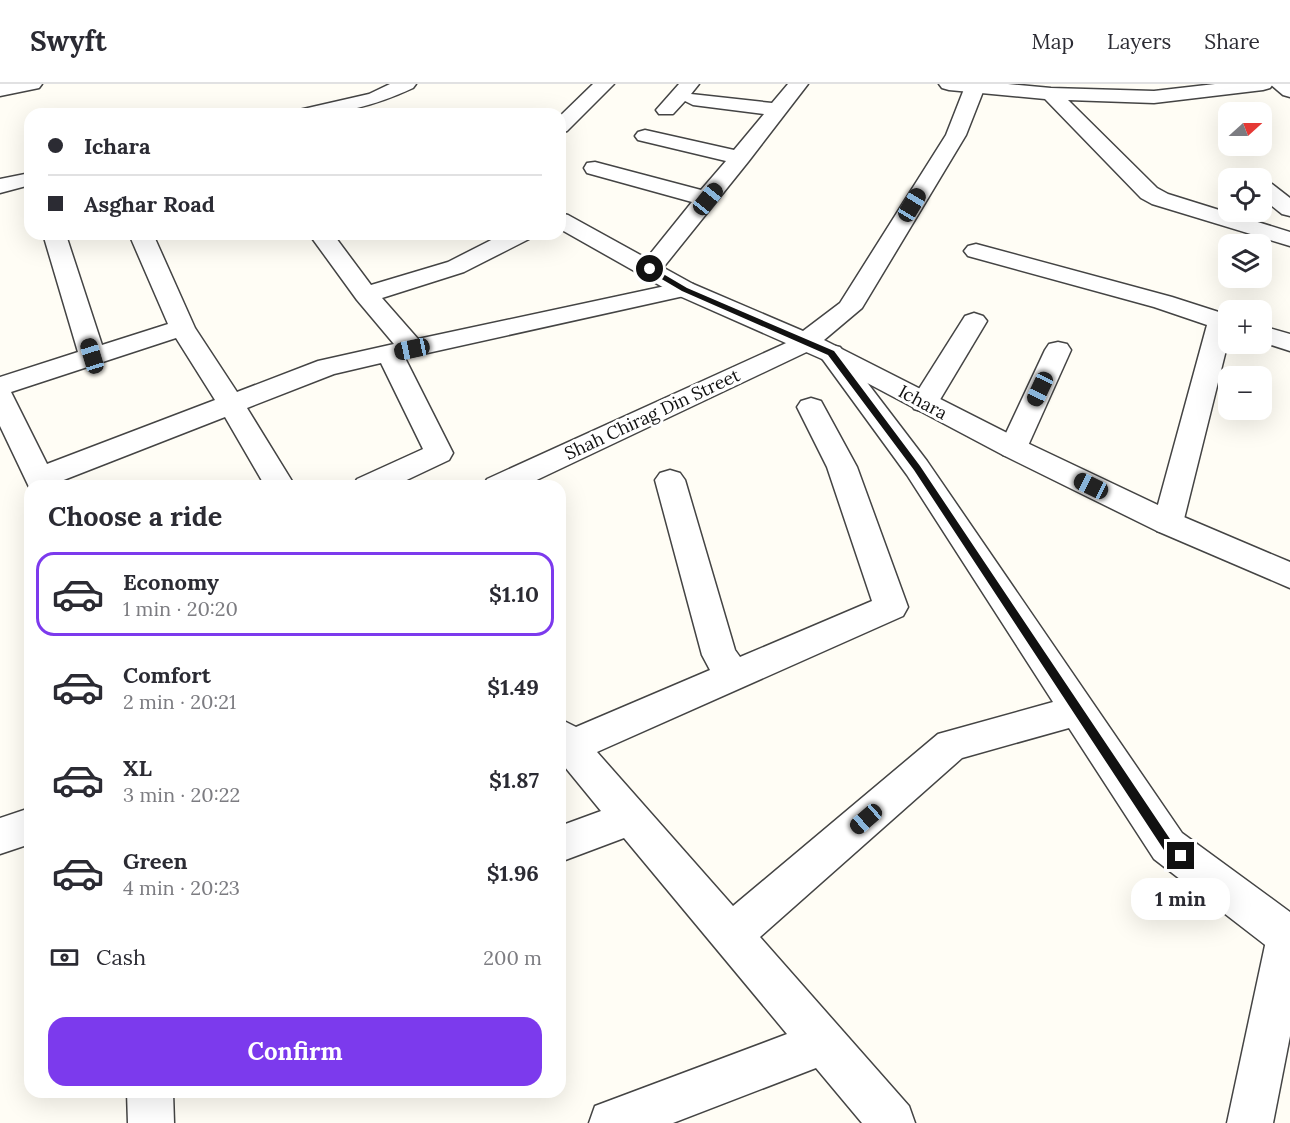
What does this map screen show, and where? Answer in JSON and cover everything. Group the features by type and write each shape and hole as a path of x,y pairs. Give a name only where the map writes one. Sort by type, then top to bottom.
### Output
{"street":[{"path":"0,90 32,84"},
{"path":"344,108 375,98 406,84"},
{"path":"566,121 604,84"},
{"path":"650,269 798,84"},
{"path":"949,84 1051,94 1154,97 1263,84"},
{"path":"1280,84 1290,91"},
{"name":"Shah Chirag Din Street","path":"512,480 819,347 849,308 956,135 975,86"},
{"path":"666,110 691,91 779,110"},
{"path":"1051,94 1149,193 1160,199 1290,239"},
{"path":"375,98 388,108"},
{"path":"645,136 741,158"},
{"path":"596,168 708,199"},
{"path":"0,186 24,180"},
{"path":"1272,195 1290,209"},
{"name":"Ichara","path":"566,223 684,289 819,347 924,403 1168,523 1290,576"},
{"path":"56,240 92,356"},
{"path":"144,240 182,328 276,480"},
{"path":"325,240 366,295 401,352 439,453 381,480"},
{"path":"366,295 456,267 509,240"},
{"path":"976,251 1163,302 1218,320"},
{"path":"46,480 230,402 327,367 684,289"},
{"path":"924,403 974,321"},
{"path":"0,386 182,328"},
{"path":"1272,337 1290,343"},
{"path":"819,347 917,468 1168,846 1289,936 1250,1123"},
{"path":"1168,523 1218,347"},
{"path":"1014,448 1058,350"},
{"path":"0,396 40,480"},
{"path":"566,740 734,675 891,607 842,467 811,407"},
{"path":"670,480 719,655 734,675"},
{"path":"731,935 951,746 1078,710"},
{"path":"566,743 892,1123"},
{"path":"566,842 630,818"},
{"path":"0,836 24,828"},
{"path":"612,1123 824,1043"},
{"path":"150,1098 151,1123"}],"route":[{"path":"650,269 684,289 831,353 917,468 1168,846 1181,856"}]}
